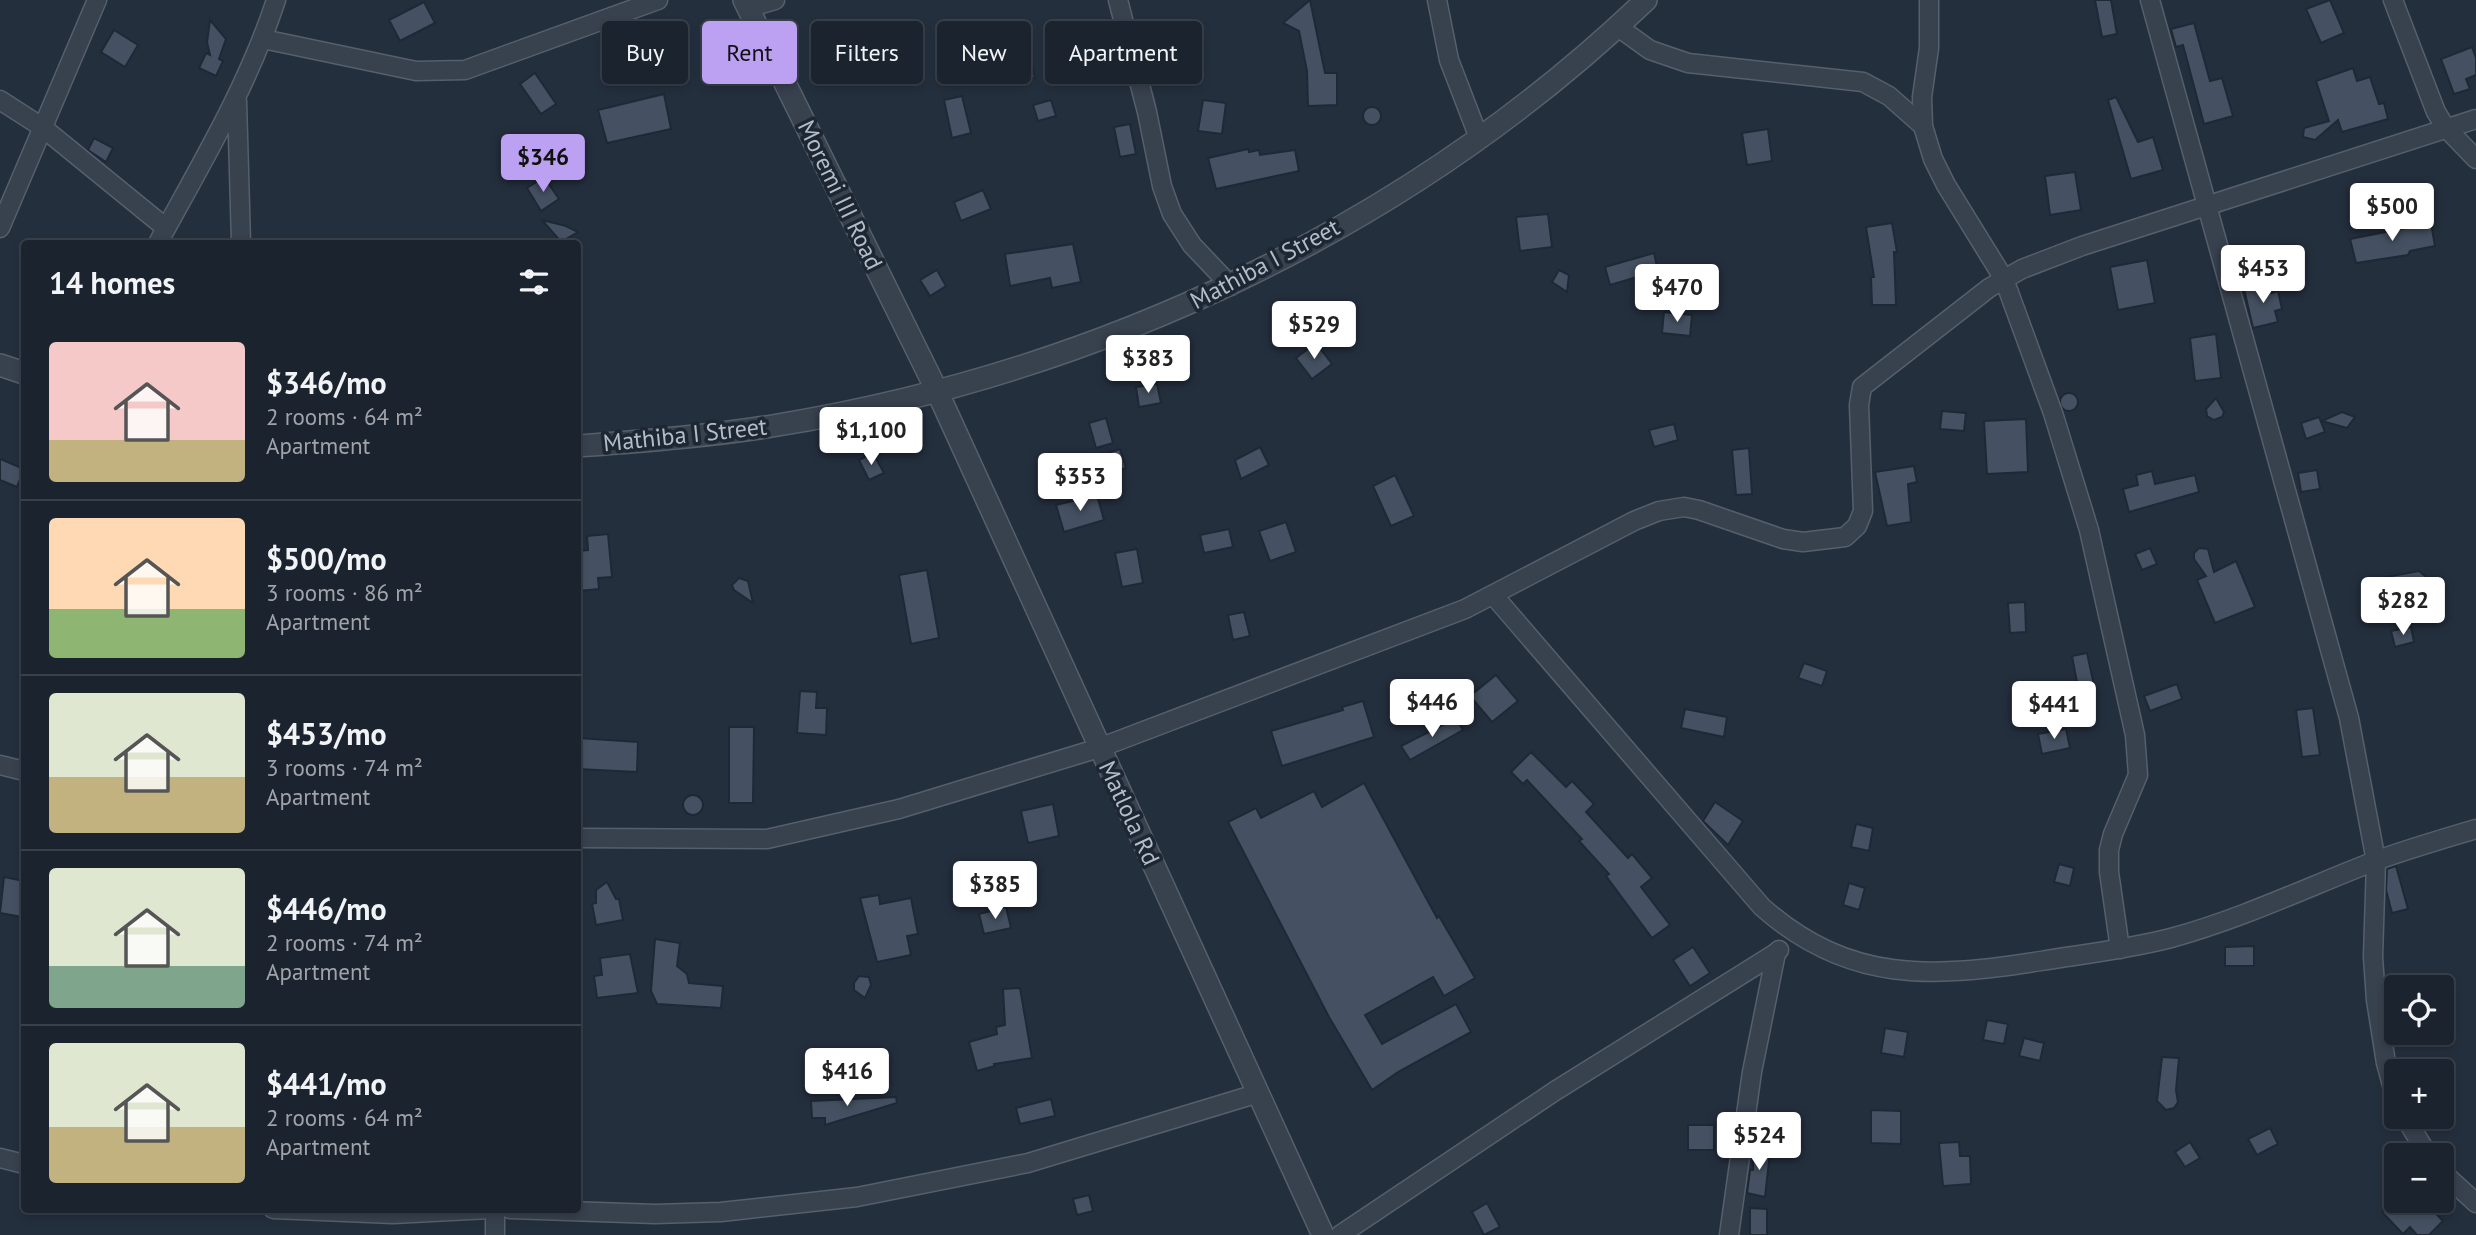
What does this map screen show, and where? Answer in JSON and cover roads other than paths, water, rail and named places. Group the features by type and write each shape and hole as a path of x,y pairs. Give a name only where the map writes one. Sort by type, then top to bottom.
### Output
{"street":[{"path":"0,228 97,0"},
{"path":"0,100 42,127 162,235 237,97 263,39 276,0"},
{"path":"263,39 416,71 465,70 507,57 620,6 658,0"},
{"path":"746,4 775,0"},
{"path":"1118,0 1147,112 1162,186 1172,214 1192,245 1231,286"},
{"path":"1437,0 1449,60 1479,138"},
{"name":"Mathiba I Street","path":"581,446 778,425 937,391 1026,366 1119,333 1231,286 1363,211 1479,138 1553,82 1646,0"},
{"path":"1929,0 1929,47 1922,97 1923,126 1933,159 1946,185 2004,279 2053,414 2089,530 2135,735 2138,775 2109,850 2109,873 2120,948"},
{"path":"2150,0 2331,646 2361,773 2376,861 2373,957 2376,1000 2385,1059"},
{"path":"2393,0 2428,95 2446,128 2476,159"},
{"name":"Moremi III Road","path":"746,4 937,391"},
{"path":"1618,27 1650,50 1688,63 1863,82 1889,96 1923,126"},
{"path":"237,97 241,240"},
{"path":"581,838 767,839 812,831 899,809 1099,748 1494,596 1634,521 1672,508 1699,510 1783,539 1816,542 1845,537 1857,526 1863,511 1859,405 1862,387 2004,279 2059,254 2476,119"},
{"path":"0,365 21,372"},
{"name":"Matlola Rd","path":"937,391 1323,1235"},
{"path":"1494,596 1762,907 1795,936 1830,953 1864,965 1927,972 1971,971 2120,948 2220,922 2376,861 2476,829"},
{"path":"0,765 21,770"},
{"path":"1340,1235 1555,1091 1776,953 1795,936"},
{"path":"1729,1235 1752,1072 1776,953"},
{"path":"581,1211 655,1214 721,1212 858,1198 1028,1163 1259,1093"},
{"path":"0,1158 21,1163"},
{"path":"2454,1183 2476,1203"},
{"path":"369,1213 413,1213"},
{"path":"492,1213 495,1235"}]}
